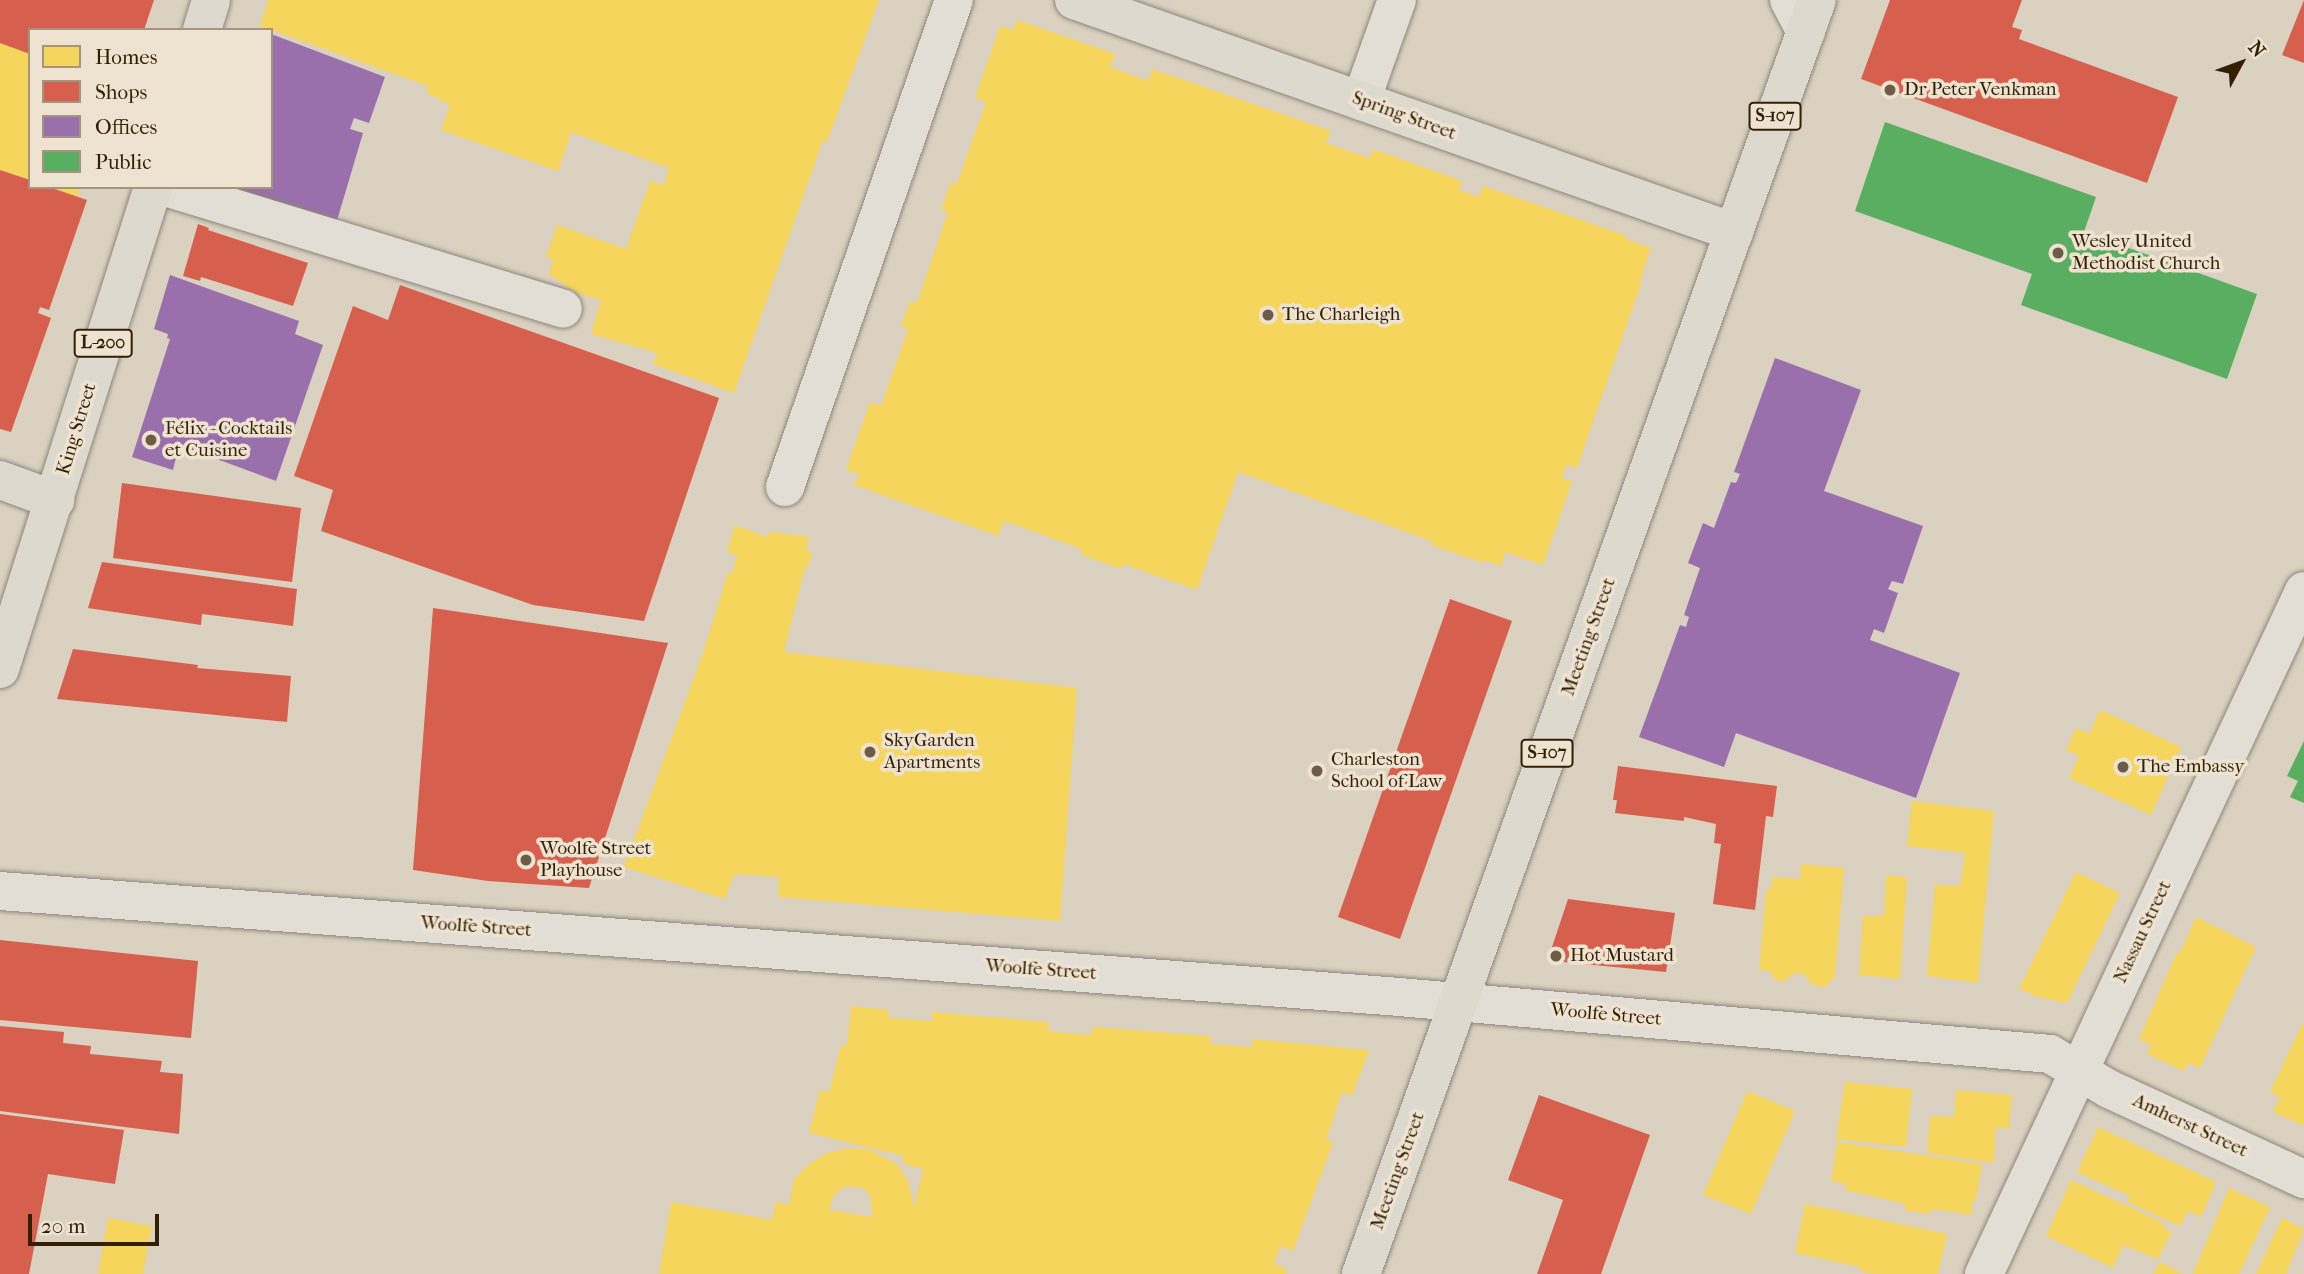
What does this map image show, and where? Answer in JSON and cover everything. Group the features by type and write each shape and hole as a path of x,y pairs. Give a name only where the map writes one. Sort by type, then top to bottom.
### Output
{"main road":[{"path":"203,28 211,0"},
{"name":"Spring Street","path":"1074,0 1734,232"},
{"name":"Meeting Street","path":"1361,1274 1734,232 1804,11"},
{"name":"King Street","path":"0,670 152,189"},
{"path":"0,480 55,500"}],"street":[{"path":"785,487 954,0"},
{"path":"1361,101 1397,0"},
{"path":"172,189 563,309"},
{"name":"Nassau Street","path":"1984,1274 2077,1070 2304,591"},
{"name":"Woolfe Street","path":"0,891 1458,1002 2050,1054 2077,1070"},
{"name":"Amherst Street","path":"2077,1070 2109,1089 2304,1179"}],"building: Homes":[{"path":"268,0 879,0 827,142 823,140 734,393 653,364 657,353 591,334 601,300 575,292 549,274 553,259 546,257 557,225 626,249 650,181 664,185 669,168 571,132 558,171 441,130 450,105 426,92 428,86 273,31 273,28 260,26"},
{"name":"The Charleigh","path":"1017,20 1115,54 1110,67 1148,81 1152,69 1331,131 1326,143 1348,151 1370,158 1373,149 1462,181 1459,190 1479,197 1483,186 1627,236 1626,239 1651,248 1577,468 1566,465 1562,478 1572,481 1543,565 1505,552 1501,566 1484,560 1484,563 1431,545 1432,541 1238,472 1197,590 1123,564 1121,569 1080,554 1082,549 1004,521 998,536 854,485 859,474 846,470 870,402 881,406 908,329 901,326 910,301 917,303 948,212 941,209 951,182 957,184 986,102 975,98 1000,26 1013,30"},
{"path":"0,43 28,53 28,179 0,170"},
{"path":"55,189 79,189 77,197"},
{"name":"SkyGarden Apartments","path":"735,525 767,537 769,532 809,537 806,550 812,552 808,567 805,567 784,652 1077,688 1060,921 778,897 779,877 734,874 725,899 624,867 703,653 728,572 732,573 737,556 727,552"},
{"name":"The Embassy","path":"2100,710 2181,747 2151,815 2069,778 2079,756 2066,750 2076,728 2089,734"},
{"path":"1912,801 1994,811 1978,983 1927,976 1935,885 1960,886 1965,853 1907,846"},
{"path":"1801,864 1844,868 1835,977 1825,987 1812,985 1804,974 1794,973 1785,981 1776,981 1769,971 1759,970 1766,890 1771,890 1772,877 1800,879"},
{"path":"2076,872 2120,893 2067,1003 2030,995 2031,993 2019,989"},
{"path":"1886,875 1907,877 1900,979 1859,975 1863,916 1884,916"},
{"path":"2196,917 2256,947 2200,1068 2188,1063 2184,1071 2147,1054 2151,1045 2139,1039 2177,952 2180,953"},
{"path":"851,1006 889,1010 888,1018 932,1021 932,1012 1049,1022 1048,1031 1091,1035 1093,1027 1211,1036 1210,1044 1252,1047 1252,1039 1369,1050 1352,1096 1342,1092 1326,1140 1333,1142 1293,1251 1280,1246 1274,1264 1287,1269 1285,1274 659,1274 671,1202 772,1220 776,1201 789,1205 794,1179 809,1164 827,1153 847,1148 868,1149 898,1165 909,1183 914,1208 923,1169 902,1163 904,1156 809,1133 820,1090 829,1092 841,1045 847,1046","holes":["844,1187 860,1187 870,1194 872,1217 829,1210 834,1195"]},
{"path":"2304,1020 2304,1126 2273,1112 2280,1097 2270,1092"},
{"path":"1845,1082 1912,1089 1906,1147 1836,1139"},
{"path":"1956,1090 2012,1095 2009,1129 1996,1127 1994,1163 1927,1153 1930,1116 1954,1117"},
{"path":"1747,1091 1795,1111 1751,1214 1703,1195"},
{"path":"2098,1127 2216,1182 2201,1217 2188,1211 2180,1226 2127,1202 2130,1196 2077,1172"},
{"path":"1837,1142 1982,1164 1971,1215 1932,1209 1930,1214 1904,1210 1905,1204 1845,1190 1846,1184 1831,1181"},
{"path":"2071,1180 2164,1223 2162,1227 2172,1231 2158,1259 2123,1245 2113,1268 2046,1236"},
{"path":"2229,1188 2270,1207 2239,1274 2193,1274"},
{"path":"1805,1204 1947,1234 1938,1274 1874,1274 1860,1271 1860,1267 1795,1253"},
{"path":"108,1218 152,1226 143,1274 98,1274"},
{"path":"2282,1218 2304,1229 2286,1274 2256,1274"},
{"path":"2160,1262 2183,1274 2153,1274"}],"building: Shops":[{"path":"0,0 154,0 145,28 28,28 28,53 0,43"},
{"path":"1890,0 2022,0 2012,27 2022,30 2019,39 2178,97 2147,183 1861,79"},
{"path":"2304,0 2304,63 2282,55"},
{"path":"0,170 28,179 28,189 55,189 87,200 49,310 40,307 38,313 51,318 11,432 0,429"},
{"path":"198,224 209,228 208,230 308,263 293,306 201,277 200,281 183,276"},
{"path":"400,285 719,398 644,621 533,605 321,531 333,490 294,476 353,306 388,320"},
{"path":"122,483 301,508 292,582 113,558"},
{"path":"102,562 297,589 293,626 202,614 201,625 88,608"},
{"path":"1450,599 1512,621 1400,939 1338,917"},
{"path":"433,608 668,643 589,888 488,881 413,870"},
{"path":"73,649 198,665 197,668 291,676 287,722 57,699"},
{"path":"1618,766 1777,786 1773,817 1766,816 1755,910 1713,904 1721,844 1714,843 1716,824 1684,817 1684,821 1615,813 1617,800 1613,800"},
{"path":"1568,899 1675,913 1666,972 1553,961 1550,953"},
{"path":"0,940 198,961 191,1038 0,1020"},
{"path":"0,1026 64,1032 63,1043 91,1046 90,1054 162,1061 160,1072 183,1074 179,1134 0,1111"},
{"path":"1539,1095 1650,1135 1601,1274 1537,1274 1563,1200 1508,1180"},
{"path":"0,1114 124,1130 115,1184 48,1174 29,1274 0,1274"}],"building: Offices":[{"path":"273,35 385,77 369,123 354,118 350,129 363,133 336,224 229,189 273,189"},
{"path":"170,275 299,321 295,334 323,345 276,481 179,445 173,470 132,457 170,339 167,338 168,334 154,329"},
{"path":"1775,358 1861,390 1824,491 1923,526 1903,584 1892,581 1888,589 1898,593 1884,633 1874,629 1870,640 1960,673 1916,798 1736,733 1724,767 1639,737 1680,625 1686,627 1689,617 1684,615 1700,568 1688,563 1703,523 1714,528 1731,482 1736,483 1740,474 1734,472"}],"building: Public":[{"name":"Wesley United Methodist Church","path":"1885,122 2096,197 2084,232 2257,294 2227,379 2021,305 2032,274 1855,211"},
{"path":"2304,741 2304,803 2290,797 2298,781 2287,776"}],"place":[{"name":"Dr Peter Venkman","path":"1890,90"},
{"name":"Wesley United Methodist Church","path":"2058,253"},
{"name":"The Charleigh","path":"1268,315"},
{"name":"Félix - Cocktails et Cuisine","path":"151,440"},
{"name":"SkyGarden Apartments","path":"870,752"},
{"name":"The Embassy","path":"2123,767"},
{"name":"Charleston School of Law","path":"1317,771"},
{"name":"Woolfe Street Playhouse","path":"526,860"},
{"name":"Hot Mustard","path":"1556,956"}]}
